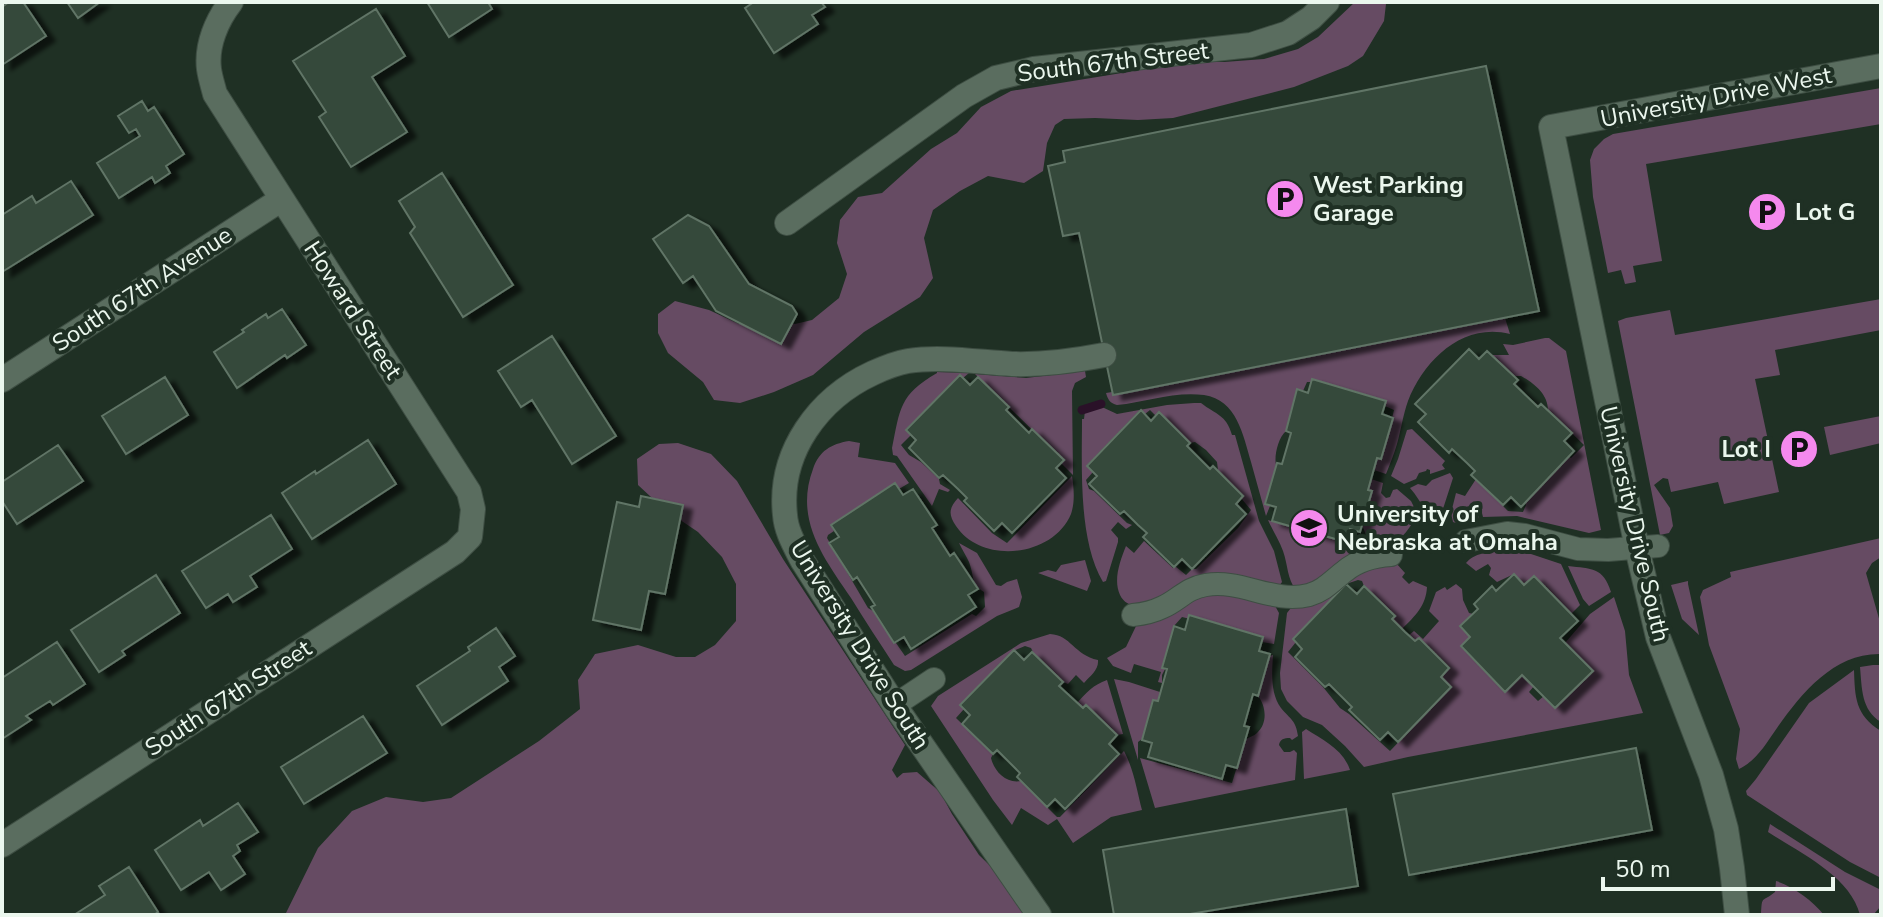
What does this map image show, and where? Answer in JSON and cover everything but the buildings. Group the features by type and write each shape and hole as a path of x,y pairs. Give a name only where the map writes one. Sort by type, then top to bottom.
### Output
{"street":[{"name":"Howard Street","path":"231,2 221,14 209,47 209,68 215,94 469,492 473,509 470,537 455,552"},
{"name":"South 67th Street","path":"787,223 964,96 996,78 1034,69 1261,42 1288,33 1311,18 1327,2"},
{"name":"University Drive West","path":"1551,127 1881,66"},
{"name":"University Drive South","path":"1551,127 1648,547 1658,637 1711,775 1726,829 1737,915"},
{"name":"South 67th Avenue","path":"2,380 282,199"},
{"name":"University Drive South","path":"1039,915 895,705 802,560 784,515 785,491 788,466 811,420 861,379 904,361 939,359 1039,364 1104,355"},
{"path":"1466,541 1507,533 1578,549 1648,547"},
{"name":"South 67th Street","path":"2,845 455,552"},
{"path":"1133,615 1165,606 1189,589 1205,585 1234,584 1275,597 1307,595 1318,592 1352,565 1391,555"},
{"path":"895,705 934,679"}],"shaded area":[{"path":"1355,2 1386,4 1384,21 1363,56 1348,66 1294,87 1173,118 1064,119 1055,125 1047,143 1043,171 1024,183 988,176 933,210 924,238 933,278 920,297 864,332 813,375 740,403 714,400 703,382 668,353 658,333 658,314 675,301 709,310 739,324 764,321 795,324 812,320 839,298 847,274 837,243 840,220 858,197 882,193 931,149 957,133 981,107 1011,91 1176,62 1264,59 1298,49 1318,37"},
{"path":"1881,88 1881,124 1646,164 1662,261 1633,266 1636,282 1625,284 1621,270 1608,273 1593,197 1590,160 1594,149 1604,139 1613,134"},
{"path":"1881,299 1881,330 1775,350 1780,375 1755,379 1779,492 1724,504 1718,482 1671,492 1668,479 1663,478 1654,485 1670,508 1673,526 1669,533 1660,535 1618,321 1670,310 1675,335"},
{"path":"1505,318 1510,334 1493,332 1461,339 1447,348 1424,372 1408,401 1386,474 1374,470 1377,458 1382,459 1394,410 1385,406 1386,401 1313,379 1307,382 1303,391 1297,390 1286,431 1277,447 1276,465 1265,504 1270,506 1266,516 1241,430 1224,404 1215,398 1193,394 1117,405 1110,401 1106,393 1112,392 1114,395"},
{"path":"1545,338 1566,351 1601,530 1589,533 1517,516 1483,517 1482,513 1479,518 1469,522 1453,522 1451,513 1456,493 1465,496 1476,479 1508,511 1523,512 1525,502 1584,445 1548,410 1546,399 1535,386 1521,376 1513,376 1491,355 1509,355 1503,344 1513,345"},
{"path":"1085,371 1086,377 1075,383 1072,391 1073,475 1061,463 1063,460 975,374 1026,378"},
{"path":"937,372 969,373 963,378 960,375 906,429 911,435 901,445 950,490 939,489 932,506 897,456 893,455 892,448 903,404 915,389"},
{"path":"1201,403 1220,416 1235,435 1259,521 1274,551 1282,582 1276,590 1209,573 1150,603 1128,603 1120,595 1117,583 1126,546 1134,553 1144,541 1173,568 1175,566 1186,575 1238,528 1251,510 1241,498 1243,495 1218,470 1217,462 1206,450 1195,442 1190,443 1150,410 1145,414 1140,410 1087,465 1093,472 1086,480 1089,489 1132,525 1126,529 1118,522 1111,530 1118,542 1106,581 1103,582 1089,546 1085,525 1082,419 1085,411 1102,407 1117,414 1167,405"},
{"path":"1881,416 1881,443 1830,455 1824,427"},
{"path":"1412,429 1445,461 1442,465 1445,469 1430,474 1427,469 1404,484 1391,476 1407,430"},
{"path":"849,441 860,443 858,457 895,463 909,483 899,489 895,483 831,525 834,531 827,538 868,608 905,656 972,614 976,616 985,607 984,592 975,582 959,543 977,553 996,585 1017,579 1022,597 1019,607 997,616 911,670 905,671 894,665 822,553 810,522 807,505 813,469 826,449"},
{"path":"678,443 711,454 737,481 783,559 905,745 892,770 897,778 903,773 917,772 940,792 979,855 1020,895 1032,915 285,915 318,848 352,811 386,797 423,802 451,798 539,741 580,709 578,680 595,654 638,645 676,657 695,657 715,645 736,621 736,584 722,557 698,532 664,509 638,485 637,459 659,444"},
{"path":"1450,473 1453,478 1442,512 1432,517 1410,488 1418,484 1426,486 1432,480"},
{"path":"1072,476 1074,495 1071,514 1049,540 1034,547 999,551 982,547 968,538 952,518 951,508 958,498 992,533 1007,543"},
{"path":"1371,479 1383,483 1381,493 1386,498 1397,489 1411,501 1417,513 1410,527 1390,547 1296,590 1289,577 1285,556 1268,520 1358,547 1367,537 1362,525 1372,492 1368,490"},
{"path":"1881,538 1881,557 1872,563 1866,573 1880,622 1879,654 1847,661 1820,678 1797,702 1756,757 1739,769 1736,759 1740,729 1709,645 1700,597 1703,590 1731,577 1730,572"},
{"path":"1508,551 1528,553 1561,564 1580,605 1571,614 1534,576 1524,585 1514,574 1497,582 1489,575 1491,568 1488,564 1476,571 1466,563 1480,554"},
{"path":"1085,560 1091,581 1087,591 1038,573 1048,570 1056,572 1061,565"},
{"path":"1396,563 1409,584 1413,581 1427,587 1422,605 1402,629 1392,619 1395,615 1358,580 1346,584 1293,639 1296,642 1288,652 1340,708 1390,751 1451,687 1441,677 1449,668 1409,635 1414,631 1423,639 1439,621 1429,611 1436,592 1456,584 1462,589 1469,613 1473,614 1460,626 1470,637 1461,647 1504,691 1522,675 1534,686 1529,692 1538,701 1544,696 1555,708 1593,671 1565,643 1590,614 1614,597 1625,631 1629,675 1643,713 1364,767 1322,725 1303,717 1287,701 1281,689 1287,613 1294,604 1353,572"},
{"path":"1568,566 1596,571 1604,578 1611,592 1589,606"},
{"path":"1688,581 1699,635 1682,619 1671,585"},
{"path":"1223,591 1274,604 1279,613 1274,644 1262,642 1263,637 1182,617 1174,626 1162,683 1158,682 1161,672 1134,664 1131,673 1113,666 1107,658 1126,647 1137,624 1180,603"},
{"path":"1050,634 1063,638 1083,654 1098,660 1096,670 1084,683 1076,675 1068,684 1063,682 1035,656 1031,648 1025,646 1013,651 961,705 964,709 956,718 993,754 993,763 1002,776 1021,781 1057,817 1124,751 1142,810 1111,817 1073,843 1057,819 1048,825 1021,808 1012,825 931,706 938,696 1021,643"},
{"path":"1273,655 1275,696 1294,723 1298,736 1292,740 1283,739 1279,745 1284,752 1294,750 1297,753 1295,780 1155,808 1140,758 1232,783 1245,740 1257,733 1263,724 1264,709 1258,696 1270,656"},
{"path":"1881,665 1881,722 1866,705 1862,690 1860,667"},
{"path":"1854,670 1856,697 1861,712 1881,731 1881,878 1850,862 1747,795 1746,791 1809,703"},
{"path":"1114,679 1160,692 1158,701 1153,700 1142,739 1138,742 1138,760"},
{"path":"1107,680 1123,734 1117,735 1086,705 1083,708 1077,703 1090,689"},
{"path":"1306,729 1337,751 1350,770 1304,779 1302,732"},
{"path":"1770,824 1845,872 1881,890 1881,906 1873,915 1860,915 1854,901 1835,877 1768,832"},
{"path":"1776,881 1802,895 1824,915 1761,915 1762,901 1775,892"}],"waterway":[{"path":"1082,410 1101,404"}],"place":[{"name":"West Parking Garage","path":"1285,199"},
{"name":"Lot G","path":"1767,212"},
{"name":"Lot I","path":"1799,449"},
{"name":"University of Nebraska at Omaha","path":"1309,528"}]}
